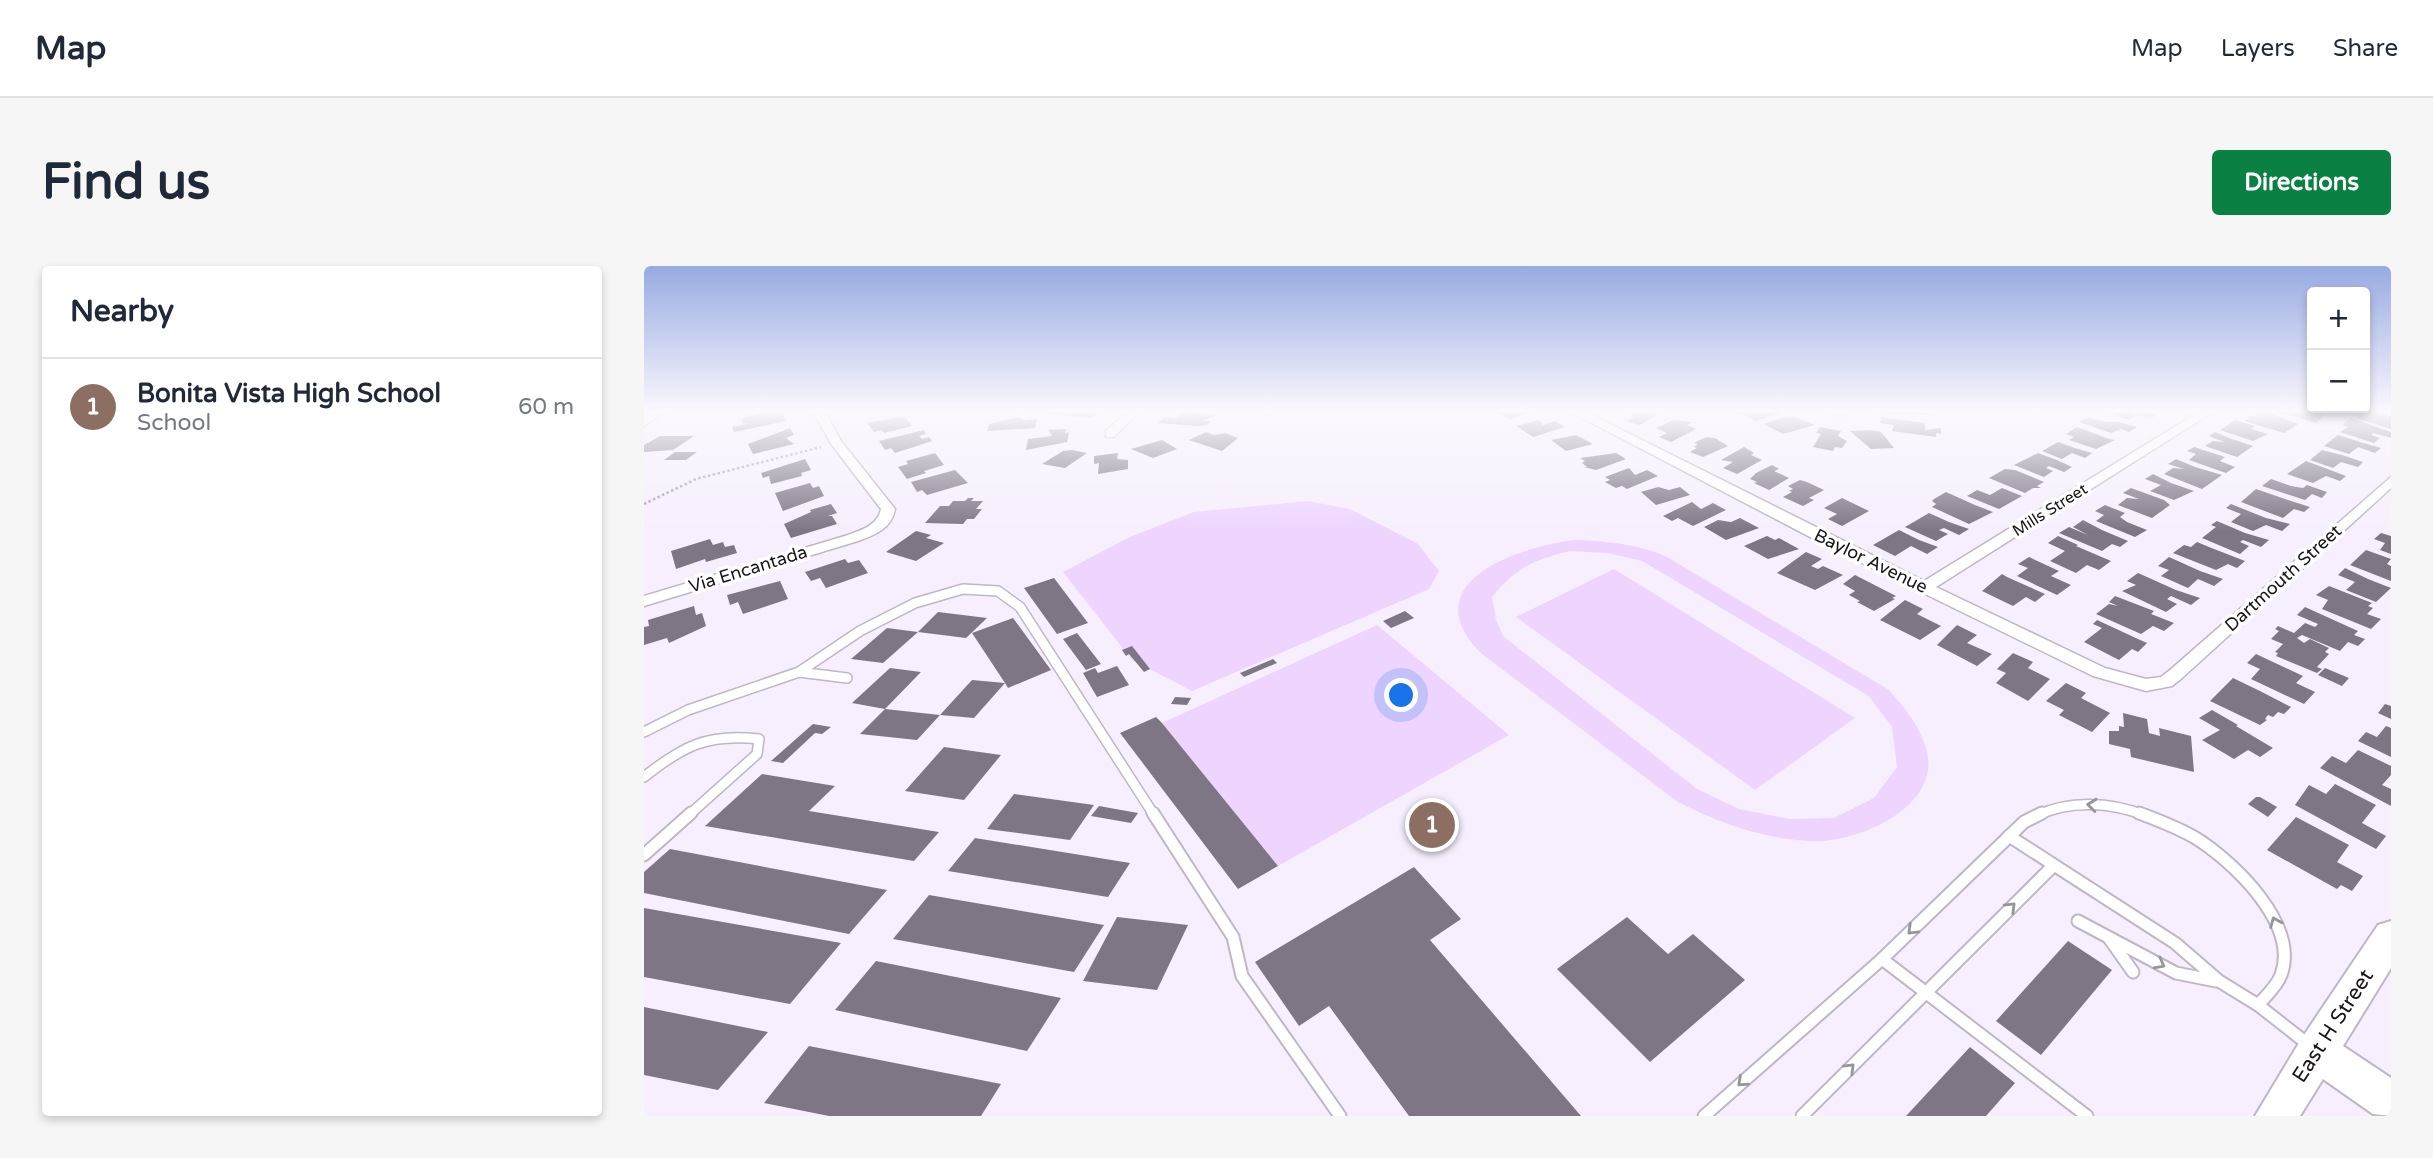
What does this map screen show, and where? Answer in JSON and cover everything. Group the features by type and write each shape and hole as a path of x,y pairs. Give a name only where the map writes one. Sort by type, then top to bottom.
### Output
{"main road":[{"name":"East H Street","path":"2276,1116 2391,936"},
{"path":"2316,1051 2386,1104"}],"street":[{"name":"Via Encantada","path":"644,601 852,538 883,523 888,516 888,509 841,450"},
{"name":"Baylor Avenue","path":"1650,450 2099,672 2130,683 2146,685 2166,682 2176,674"},
{"name":"Mills Street","path":"1925,587 2148,450"},
{"name":"Dartmouth Street","path":"2176,674 2391,481"}],"lane":[{"path":"644,732 688,710 799,672 860,631 915,603 963,589 998,591 1020,607 1233,937 1242,976 1340,1116"},
{"path":"799,672 847,678"},
{"path":"644,777 667,758 693,743 727,734 759,738 757,754 644,855"},
{"path":"1704,1116 1882,959 2024,822 2050,809 2078,804 2116,808 2159,820 2202,842 2244,876 2269,908 2285,946 2280,977 2258,1004"},
{"path":"2010,836 2175,943 2219,981 2258,1004 2316,1051"},
{"path":"1801,1116 2053,866"},
{"path":"2078,921 2176,972 2219,981"},
{"path":"2108,936 2133,972"},
{"path":"1882,959 2087,1116"}],"path":[{"path":"644,504 696,479 810,450"}],"shaded area":[{"path":"1308,501 1350,509 1418,544 1439,571 1429,589 1192,691 1132,660 1063,572 1130,537 1194,512"},
{"path":"1575,540 1610,542 1634,546 1667,557 1889,690 1911,717 1926,748 1928,769 1922,787 1910,804 1892,817 1872,828 1829,840 1793,840 1759,833 1709,817 1678,802 1482,654 1463,629 1458,608 1465,589 1480,573 1501,561 1551,544","holes":["1570,551 1608,553 1642,561 1869,696 1892,727 1897,767 1874,798 1834,818 1789,819 1739,809 1697,789 1503,636 1496,620 1492,597 1509,578 1536,562"]},
{"path":"1614,569 1855,718 1755,790 1516,617"},
{"path":"1377,625 1509,735 1278,866 1162,723"}],"building":[{"path":"644,450 674,450 673,450 644,452"},
{"path":"751,450 771,450 753,454"},
{"path":"1133,450 1175,450 1153,458"},
{"path":"1694,450 1720,450 1703,457 1690,452"},
{"path":"1739,450 1748,450 1754,453 1751,455 1762,460 1737,474 1723,468 1733,462 1721,460"},
{"path":"2082,450 2092,453 2085,458 2072,453 2062,459 2042,451"},
{"path":"2202,450 2225,457 2220,461 2235,467 2226,473 2189,460 2196,454 2187,451"},
{"path":"2216,450 2248,450 2237,457"},
{"path":"2322,450 2363,462 2358,467 2341,462 2333,468 2310,460"},
{"path":"2335,450 2355,450 2349,454"},
{"path":"1063,451 1087,453 1065,468 1042,464"},
{"path":"675,452 697,452 686,460 664,460"},
{"path":"935,453 944,465 924,471 926,473 907,479 898,467 908,464 906,461"},
{"path":"1118,453 1117,459 1128,460 1128,469 1098,474 1099,463 1094,464 1094,456"},
{"path":"1616,453 1626,459 1596,470 1584,467 1587,467 1582,463 1585,461 1580,458"},
{"path":"2038,453 2072,467 2064,472 2049,466 2046,468 2053,471 2044,477 2014,465"},
{"path":"805,459 811,470 801,473 802,476 771,484 769,476 763,478 761,473"},
{"path":"2176,459 2222,475 2202,489 2164,474 2173,468 2184,469 2168,464"},
{"path":"2306,461 2346,476 2340,481 2326,476 2313,483 2287,474"},
{"path":"1772,465 1779,469 1774,471 1789,478 1769,490 1750,479 1756,473"},
{"path":"1629,468 1635,475 1647,470 1658,476 1627,489 1622,486 1616,488 1605,482 1610,480 1605,477"},
{"path":"2005,469 2015,470 2044,482 2037,486 2041,488 2033,488 2025,493 1989,478"},
{"path":"955,470 968,483 927,495 922,490 917,492 911,482"},
{"path":"2153,474 2194,491 2174,500 2150,491 2161,485 2145,479"},
{"path":"2271,479 2303,488 2307,485 2327,492 2322,498 2312,494 2305,500 2262,486"},
{"path":"1800,480 1824,490 1809,498 1814,500 1803,506 1783,497 1792,492 1789,491 1793,489 1788,486"},
{"path":"810,483 813,488 819,486 824,496 783,511 775,493"},
{"path":"1658,487 1669,490 1680,487 1690,495 1656,505 1641,492"},
{"path":"2002,488 2022,496 1999,509 1967,496 1977,490 1990,495"},
{"path":"2131,488 2164,500 2170,505 2152,518 2118,505 2127,498 2139,499 2123,493"},
{"path":"2256,489 2310,507 2304,512 2294,509 2283,518 2241,502"},
{"path":"1946,492 1993,512 1969,524 1932,507 1936,504 1932,501"},
{"path":"974,498 971,501 983,501 976,509 982,509 974,519 967,519 963,524 925,523 940,506 949,506 953,501 965,501"},
{"path":"1842,498 1869,511 1842,526 1828,519 1837,514 1824,508"},
{"path":"1692,502 1701,509 1713,503 1726,510 1693,526 1678,518 1672,521 1663,516"},
{"path":"831,504 837,513 828,516 832,516 837,524 791,538 784,524 811,512 810,510"},
{"path":"2231,504 2290,524 2282,531 2266,525 2253,531 2231,522 2241,514 2226,508"},
{"path":"2105,505 2125,513 2120,517 2127,522 2147,530 2135,537 2096,521 2104,515 2095,511"},
{"path":"1929,513 1969,529 1959,535 1944,528 1939,530 1948,534 1936,541 1905,527"},
{"path":"1740,518 1759,528 1726,540 1704,527 1718,520 1731,522"},
{"path":"2083,520 2128,541 2120,547 2112,544 2102,551 2059,533 2069,527 2088,535 2073,527"},
{"path":"2217,521 2269,540 2261,547 2243,540 2240,542 2249,546 2240,554 2202,538 2216,527 2211,525"},
{"path":"1899,530 1938,547 1927,554 1911,546 1895,556 1873,545"},
{"path":"916,531 931,535 926,538 944,543 916,561 886,552"},
{"path":"2381,533 2391,536 2391,554 2380,550 2385,543 2374,539"},
{"path":"1767,536 1775,540 1779,538 1799,549 1768,559 1744,546"},
{"path":"2058,536 2111,561 2099,570 2087,565 2076,573 2050,561 2065,551 2048,543"},
{"path":"710,539 713,545 723,542 725,547 734,545 737,553 706,562 705,559 676,569 671,551"},
{"path":"2197,542 2245,561 2237,568 2228,564 2216,570 2173,553 2184,545 2191,547"},
{"path":"2366,550 2391,559 2387,564 2391,566 2391,581 2350,565"},
{"path":"1806,552 1822,559 1811,566 1818,569 1823,566 1843,575 1815,590 1777,573"},
{"path":"2029,557 2059,571 2051,576 2071,585 2057,595 2017,576 2028,568 2018,564"},
{"path":"2169,557 2223,579 2214,586 2198,579 2188,588 2161,576 2169,570 2158,566"},
{"path":"845,559 848,563 859,560 868,573 826,588 820,578 811,581 805,572"},
{"path":"2345,568 2391,588 2376,602 2346,590 2355,582 2338,575"},
{"path":"2138,573 2200,598 2191,605 2171,596 2167,599 2177,604 2166,612 2122,591 2136,585 2127,581"},
{"path":"2002,574 2045,594 2035,602 2026,597 2013,606 1982,591"},
{"path":"1855,575 1896,596 1892,598 1895,599 1874,611 1857,602 1860,601 1849,595 1855,591 1843,584"},
{"path":"1054,578 1088,623 1057,634 1024,588"},
{"path":"780,581 788,599 743,614 738,602 730,605 727,595"},
{"path":"2329,586 2372,603 2368,606 2373,608 2367,614 2381,619 2371,629 2322,609 2328,600 2316,595"},
{"path":"2115,596 2154,611 2151,614 2174,623 2164,631 2153,626 2141,634 2096,614 2109,604 2118,606 2109,602"},
{"path":"1905,600 1923,609 1917,614 1941,626 1920,640 1880,620"},
{"path":"694,606 696,615 702,613 706,626 669,643 667,638 644,645 644,627 649,626 648,620"},
{"path":"2305,607 2358,631 2354,635 2365,639 2358,646 2348,642 2340,651 2302,635 2297,638 2304,643 2310,639 2329,648 2325,652 2329,654 2317,667 2322,669 2317,673 2276,656 2278,653 2275,652 2283,644 2271,639 2279,631 2275,629 2278,626 2294,633 2305,623 2315,627 2318,624 2297,615"},
{"path":"1405,611 1414,618 1391,628 1383,621"},
{"path":"938,612 987,618 966,638 918,632"},
{"path":"1013,618 1051,670 1008,688 972,633"},
{"path":"2097,620 2147,643 2138,652 2132,649 2119,660 2084,642 2102,628 2093,624"},
{"path":"1957,625 1977,635 1967,643 1992,654 1977,666 1937,645"},
{"path":"887,628 918,632 883,663 851,659"},
{"path":"1077,633 1101,664 1086,670 1063,639"},
{"path":"1132,646 1150,669 1144,672 1129,654 1126,656 1122,650"},
{"path":"2013,653 2033,662 2028,668 2050,679 2028,701 1996,683 2006,673 1997,669"},
{"path":"2256,654 2303,676 2296,683 2315,692 2304,704 2251,679 2260,669 2247,663"},
{"path":"1273,659 1277,663 1244,677 1240,673"},
{"path":"1117,666 1129,685 1097,697 1083,673 1095,668 1098,673"},
{"path":"890,668 921,672 885,709 852,703"},
{"path":"2325,668 2349,678 2342,686 2318,675"},
{"path":"2233,678 2291,707 2284,714 2278,712 2273,717 2268,715 2265,719 2267,720 2260,725 2210,701"},
{"path":"972,680 1005,683 974,718 940,715"},
{"path":"2066,683 2086,693 2081,698 2110,713 2092,732 2059,715 2064,710 2046,701"},
{"path":"1175,697 1191,698 1187,705 1171,704"},
{"path":"2385,704 2391,706 2391,719 2378,713"},
{"path":"885,709 940,715 917,740 860,734"},
{"path":"2212,710 2273,748 2260,757 2248,750 2234,759 2202,740 2220,730 2199,718"},
{"path":"2123,713 2147,719 2149,733 2160,736 2159,728 2191,736 2194,772 2131,757 2130,749 2109,744 2109,731 2119,731 2119,726 2124,727"},
{"path":"1156,717 1278,866 1238,889 1120,733"},
{"path":"813,724 831,727 822,734 815,733 783,763 771,761"},
{"path":"2386,726 2391,728 2391,757 2358,741 2366,732 2377,737"},
{"path":"944,747 1001,755 964,800 905,791"},
{"path":"2358,750 2391,766 2391,775 2382,785 2391,789 2391,806 2320,768 2332,756 2346,763"},
{"path":"762,774 835,786 809,811 939,832 914,861 705,826"},
{"path":"2335,784 2376,805 2362,823 2386,836 2376,849 2295,805 2309,785 2326,794"},
{"path":"1014,794 1094,805 1070,840 987,829"},
{"path":"2256,797 2277,807 2268,817 2248,804"},
{"path":"1099,806 1138,813 1131,823 1091,816"},
{"path":"2296,817 2349,845 2337,862 2363,876 2352,891 2341,885 2337,889 2267,850"},
{"path":"975,838 1130,863 1108,897 948,871"},
{"path":"670,849 887,890 849,934 644,893 644,872"},
{"path":"1414,867 1461,919 1430,940 1581,1116 1409,1116 1329,1006 1299,1026 1255,962"},
{"path":"929,895 1104,925 1074,972 893,939"},
{"path":"644,908 841,943 790,1004 644,977"},
{"path":"1117,917 1188,925 1157,990 1083,981"},
{"path":"1627,917 1668,954 1693,934 1745,980 1650,1062 1557,969"},
{"path":"2068,941 2112,970 2041,1055 1996,1021"},
{"path":"876,961 1061,998 1027,1051 835,1010"},
{"path":"644,1007 768,1032 718,1090 644,1075"},
{"path":"809,1046 1001,1084 981,1116 829,1116 764,1103"},
{"path":"1970,1047 2015,1083 1986,1116 1906,1116"}],"place":[{"name":"Bonita Vista High School","path":"1432,825"}]}
